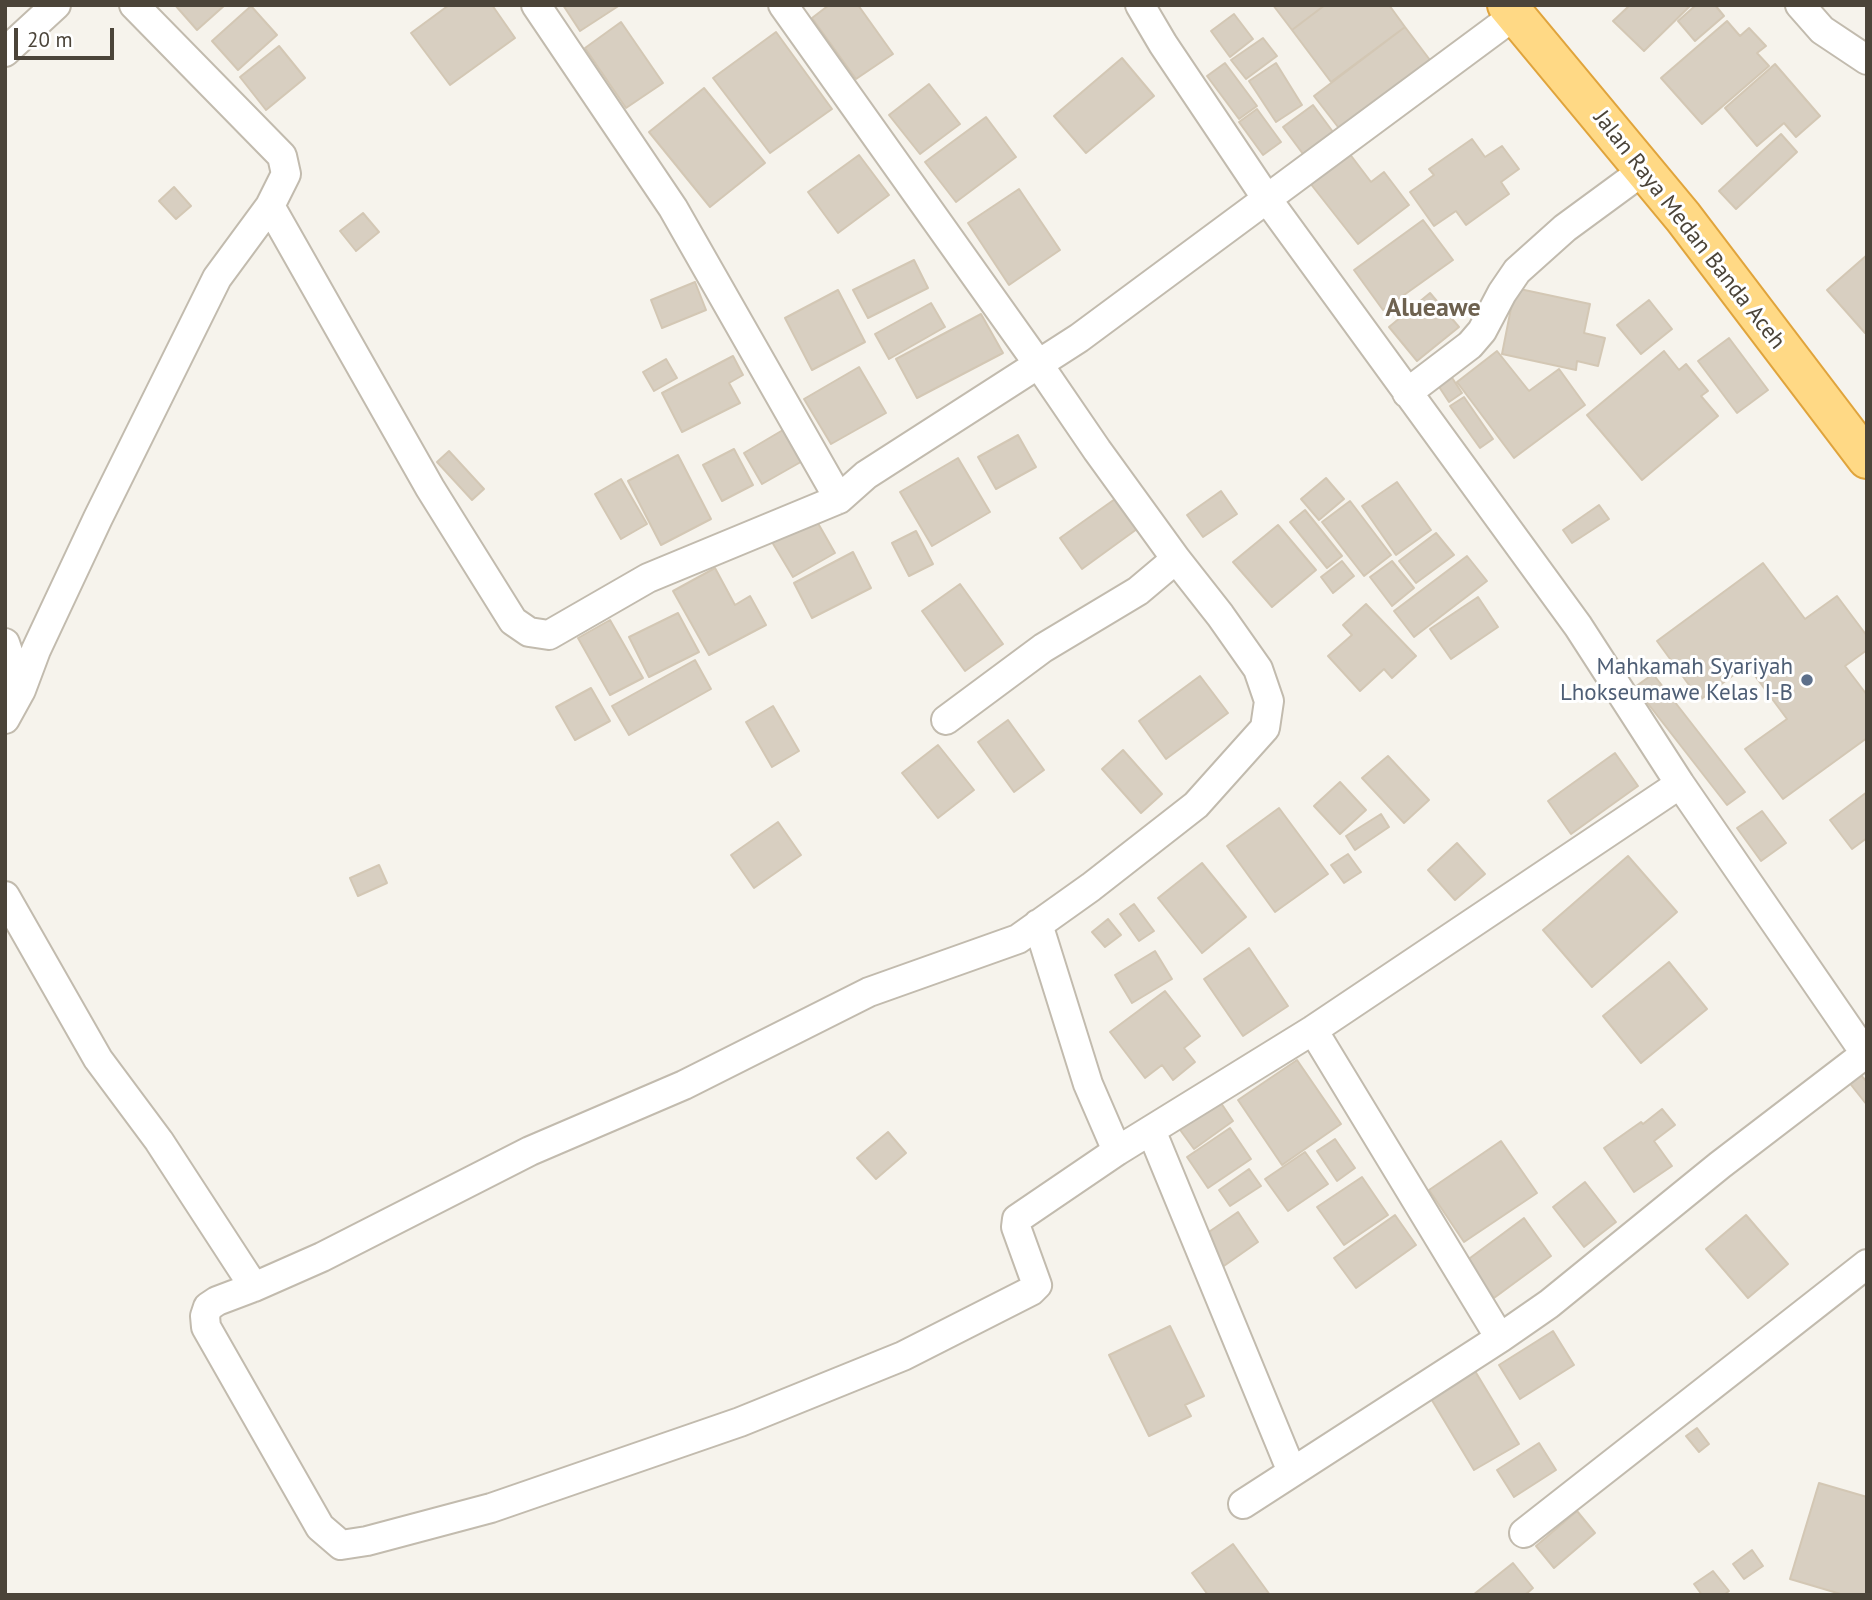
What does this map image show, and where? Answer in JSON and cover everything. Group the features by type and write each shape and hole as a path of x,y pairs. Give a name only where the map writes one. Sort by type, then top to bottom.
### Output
{"highway":[{"name":"Jalan Raya Medan Banda Aceh","path":"1511,10 1683,217 1867,459"}],"street":[{"path":"5,52 56,5"},
{"path":"5,719 21,690 53,614 217,278 270,206 286,174 282,156 134,5"},
{"path":"536,5 673,208 839,499"},
{"path":"783,5 1097,450 1258,669 1269,701 1265,728 1196,805 1091,887 1018,939 869,992 684,1085 530,1151 322,1257 208,1307 206,1327 320,1527 341,1545 367,1541 491,1508 740,1422 903,1356 1031,1292 1037,1285 1016,1227 1017,1219 1117,1151 1313,1030 1680,784"},
{"path":"1140,5 1163,44 1267,199 1578,626 1680,784 1863,1045 1549,1304 1243,1504"},
{"path":"1800,5 1822,30 1867,60"},
{"path":"270,206 430,488 513,621 529,632 549,635 648,578 839,499 866,475 1079,338 1267,199 1511,10"},
{"path":"1407,393 1470,345 1482,331 1517,271 1565,228 1644,170"},
{"path":"946,720 1043,648 1138,591 1176,559"},
{"path":"5,643 21,690"},
{"path":"5,896 98,1059 159,1141 235,1294"},
{"path":"1038,924 1088,1084 1117,1151"},
{"path":"1313,1030 1500,1338"},
{"path":"1151,1130 1292,1472"},
{"path":"1524,1532 1867,1264"}],"building":[{"path":"175,5 225,5 197,30"},
{"path":"449,5 492,5 515,38 450,85 411,33"},
{"path":"563,5 620,5 580,31"},
{"path":"829,5 858,5 893,54 856,79 812,18"},
{"path":"1273,5 1325,5 1292,30"},
{"path":"1325,5 1389,5 1405,27 1331,82 1292,30"},
{"path":"1630,5 1691,5 1644,51 1613,21"},
{"path":"1696,5 1715,5 1724,16 1695,41 1678,21"},
{"path":"251,6 277,35 238,70 212,41"},
{"path":"1234,14 1253,39 1230,57 1211,31"},
{"path":"1727,21 1740,36 1749,28 1766,46 1757,53 1769,66 1702,124 1661,78"},
{"path":"621,22 663,83 626,108 585,48"},
{"path":"1405,27 1436,68 1345,136 1314,96"},
{"path":"776,32 832,109 770,153 713,78"},
{"path":"1263,38 1277,56 1246,79 1231,60"},
{"path":"279,46 305,78 266,110 240,77"},
{"path":"1122,58 1154,96 1086,153 1054,116"},
{"path":"1225,63 1257,106 1239,119 1207,76"},
{"path":"1276,63 1302,105 1276,122 1249,81"},
{"path":"1775,64 1820,116 1796,137 1784,123 1757,146 1725,108"},
{"path":"929,84 960,124 920,154 889,115"},
{"path":"704,88 765,163 710,207 649,132"},
{"path":"1313,105 1336,136 1306,158 1283,127"},
{"path":"1257,109 1281,142 1263,155 1239,122"},
{"path":"986,117 1016,157 956,202 925,162"},
{"path":"1781,134 1797,152 1736,209 1719,191"},
{"path":"1472,139 1485,157 1502,146 1519,169 1501,182 1509,194 1466,225 1456,211 1434,226 1410,192 1434,175 1429,169"},
{"path":"1349,153 1371,182 1384,172 1409,205 1358,244 1310,183"},
{"path":"859,155 889,195 838,233 808,192"},
{"path":"174,187 191,206 176,219 159,201"},
{"path":"1019,189 1060,250 1009,285 968,223"},
{"path":"363,213 379,232 356,251 340,231"},
{"path":"1423,220 1453,260 1383,310 1354,270"},
{"path":"1867,255 1867,331 1865,333 1827,290"},
{"path":"914,260 928,288 868,318 853,290"},
{"path":"695,282 706,310 662,328 651,300"},
{"path":"1515,288 1590,304 1584,333 1605,338 1598,366 1577,361 1576,370 1502,354"},
{"path":"838,290 865,342 812,370 785,318"},
{"path":"1430,293 1459,327 1417,361 1389,327"},
{"path":"1649,300 1672,329 1641,354 1617,325"},
{"path":"931,303 945,327 889,359 875,334"},
{"path":"981,314 1003,353 917,398 896,359"},
{"path":"1729,338 1768,390 1737,413 1698,361"},
{"path":"1497,351 1529,391 1559,369 1585,405 1514,458 1457,382"},
{"path":"1664,351 1679,370 1686,364 1708,391 1701,396 1718,416 1642,480 1587,415"},
{"path":"733,356 743,375 729,383 740,403 682,432 662,393"},
{"path":"666,359 677,378 654,391 643,372"},
{"path":"859,367 886,413 831,444 804,399"},
{"path":"1445,367 1462,393 1449,402 1432,376"},
{"path":"1464,397 1493,439 1480,448 1450,406"},
{"path":"788,427 806,459 762,484 744,453"},
{"path":"1018,435 1036,467 996,489 978,457"},
{"path":"734,449 753,485 722,501 703,465"},
{"path":"449,451 484,489 472,500 437,462"},
{"path":"678,455 711,519 661,545 628,481"},
{"path":"958,458 990,512 932,546 900,492"},
{"path":"1326,478 1344,499 1319,520 1301,499"},
{"path":"621,479 647,524 621,539 595,494"},
{"path":"1397,482 1431,530 1396,555 1362,506"},
{"path":"1221,491 1237,514 1203,537 1187,515"},
{"path":"1115,499 1137,529 1082,569 1060,538"},
{"path":"1350,501 1391,555 1364,576 1322,522"},
{"path":"1599,505 1609,519 1572,543 1563,530"},
{"path":"1305,510 1342,556 1327,568 1290,522"},
{"path":"815,518 835,553 793,577 772,542"},
{"path":"1278,525 1316,570 1272,607 1233,562"},
{"path":"916,531 933,564 909,576 892,543"},
{"path":"1436,533 1454,555 1416,583 1399,561"},
{"path":"853,552 871,588 812,618 794,583"},
{"path":"1467,556 1487,581 1414,637 1394,611"},
{"path":"1342,561 1354,576 1333,593 1321,577"},
{"path":"1392,561 1414,588 1392,606 1370,577"},
{"name":"Mahkamah Syariyah Lhokseumawe Kelas I-B","path":"1763,563 1805,619 1837,596 1867,636 1867,650 1845,666 1867,695 1867,738 1783,799 1745,749 1787,719 1747,665 1700,700 1657,641"},
{"path":"715,568 735,605 750,596 766,625 709,655 673,591"},
{"path":"960,584 1003,644 965,671 922,611"},
{"path":"1478,597 1498,627 1451,659 1430,629"},
{"path":"1366,604 1416,656 1392,678 1384,669 1360,691 1328,656 1352,635 1343,625"},
{"path":"678,613 699,652 649,677 629,637"},
{"path":"610,620 643,678 610,695 578,638"},
{"path":"695,660 711,689 629,735 612,706"},
{"path":"1653,674 1745,792 1727,805 1635,687"},
{"path":"1200,676 1228,713 1166,759 1139,721"},
{"path":"591,688 610,721 575,740 556,707"},
{"path":"773,706 799,751 772,767 746,722"},
{"path":"1008,720 1044,770 1014,792 978,742"},
{"path":"938,745 974,790 938,818 902,773"},
{"path":"1123,750 1162,794 1141,813 1102,769"},
{"path":"1615,753 1638,786 1571,834 1548,801"},
{"path":"1388,756 1429,800 1404,823 1362,778"},
{"path":"1340,782 1366,810 1340,834 1314,806"},
{"path":"1867,792 1867,838 1852,849 1830,820"},
{"path":"1279,808 1328,874 1275,912 1227,846"},
{"path":"1762,811 1786,843 1761,861 1737,828"},
{"path":"1381,814 1389,827 1355,850 1346,836"},
{"path":"778,822 801,855 754,888 731,855"},
{"path":"1457,843 1485,874 1455,900 1428,870"},
{"path":"1348,854 1361,872 1344,883 1331,865"},
{"path":"1628,856 1677,912 1592,987 1543,930"},
{"path":"1202,863 1246,917 1202,953 1158,898"},
{"path":"379,865 387,883 358,896 350,878"},
{"path":"1134,904 1154,931 1139,941 1120,914"},
{"path":"1108,919 1121,935 1105,947 1092,932"},
{"path":"1249,948 1288,1006 1243,1036 1204,979"},
{"path":"1155,951 1172,979 1132,1003 1115,975"},
{"path":"1669,962 1707,1009 1641,1063 1603,1016"},
{"path":"1165,991 1200,1036 1184,1048 1195,1062 1173,1080 1162,1065 1145,1078 1110,1032"},
{"path":"1297,1060 1341,1124 1282,1165 1238,1100"},
{"path":"1859,1073 1867,1082 1867,1105 1848,1081"},
{"path":"1219,1100 1233,1121 1194,1149 1178,1127"},
{"path":"1662,1109 1675,1125 1654,1141 1672,1166 1634,1192 1604,1148"},
{"path":"1230,1128 1251,1159 1208,1188 1187,1157"},
{"path":"888,1132 906,1153 876,1179 857,1158"},
{"path":"1335,1139 1355,1168 1337,1181 1317,1151"},
{"path":"1501,1141 1537,1193 1464,1242 1429,1190"},
{"path":"1305,1152 1328,1184 1288,1211 1265,1179"},
{"path":"1249,1169 1261,1186 1230,1206 1219,1190"},
{"path":"1362,1177 1388,1215 1344,1245 1317,1207"},
{"path":"1585,1182 1616,1222 1584,1247 1553,1207"},
{"path":"1238,1212 1258,1242 1221,1268 1200,1238"},
{"path":"1395,1215 1416,1245 1356,1288 1334,1258"},
{"path":"1746,1215 1788,1264 1748,1298 1706,1249"},
{"path":"1524,1218 1551,1256 1494,1298 1466,1261"},
{"path":"1170,1326 1204,1396 1185,1405 1191,1416 1149,1436 1109,1355"},
{"path":"1553,1331 1574,1365 1520,1399 1499,1365"},
{"path":"1475,1371 1519,1444 1474,1470 1430,1397"},
{"path":"1697,1428 1709,1444 1699,1452 1686,1436"},
{"path":"1539,1443 1556,1470 1514,1497 1497,1470"},
{"path":"1819,1483 1867,1497 1867,1595 1844,1595 1790,1579"},
{"path":"1577,1511 1595,1533 1554,1568 1536,1546"},
{"path":"1233,1544 1270,1595 1208,1595 1192,1573"},
{"path":"1752,1550 1763,1566 1744,1579 1733,1564"},
{"path":"1513,1563 1533,1588 1525,1595 1473,1595"},
{"path":"1713,1571 1729,1591 1724,1595 1702,1595 1694,1584"}],"place":[{"name":"Mahkamah Syariyah Lhokseumawe Kelas I-B","path":"1807,680"}],"district":[{"name":"Alueawe","path":"1433,309"}]}
